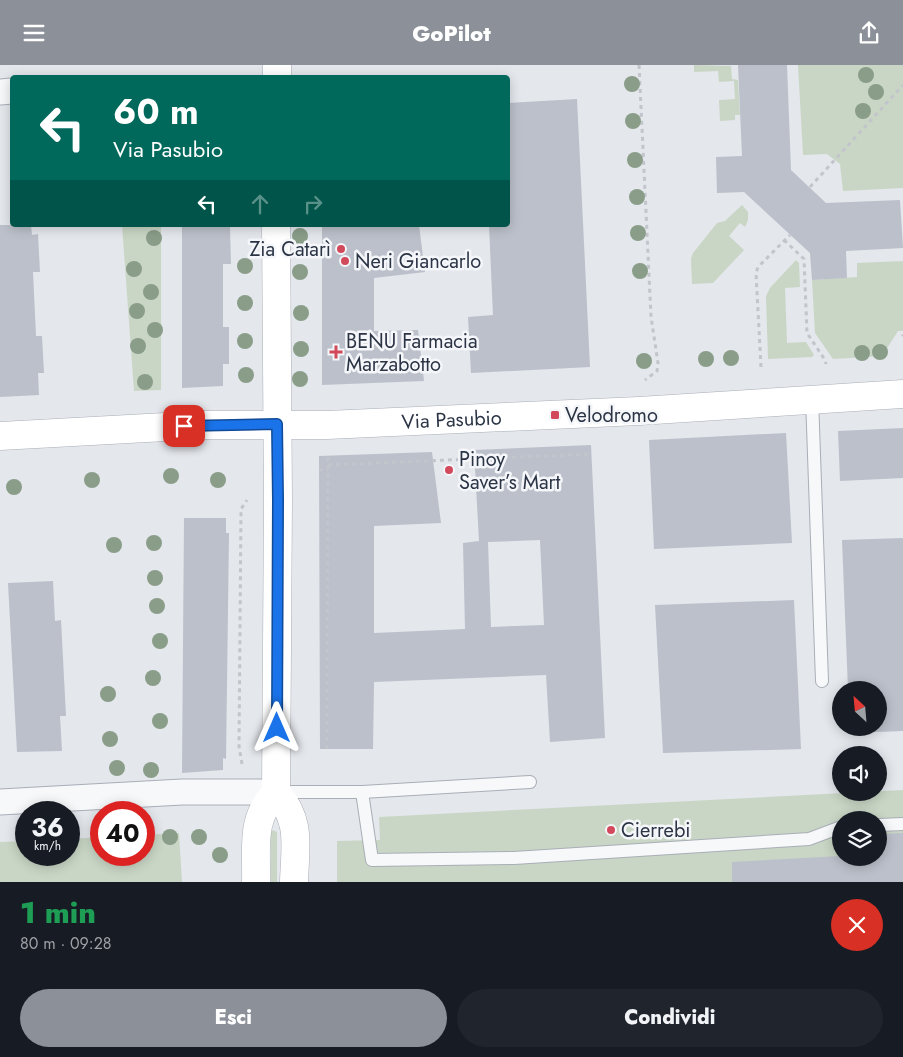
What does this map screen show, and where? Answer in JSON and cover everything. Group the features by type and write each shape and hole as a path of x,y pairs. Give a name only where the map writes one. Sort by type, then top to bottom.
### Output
{"street":[{"path":"276,227 278,500 276,792 290,810 295,823 294,882"},
{"name":"Via Pasubio","path":"0,436 202,425 327,425 639,411 903,393"},
{"path":"0,801 182,792 276,792"},
{"path":"256,882 257,822 264,805 276,792"}],"lane":[{"path":"812,398 822,681"},
{"path":"276,792 362,792 530,782"},
{"path":"362,792 372,859 514,858 809,839 832,830"},
{"path":"887,825 903,824"}],"path":[{"path":"638,381 650,377 656,371 658,363 651,317 639,65"},
{"path":"810,187 903,85"},
{"path":"761,367 756,273 758,267 790,235"},
{"path":"784,240 804,259 807,333 826,364"},
{"path":"328,465 591,454"},
{"path":"327,749 328,456"},
{"path":"320,470 328,470"},
{"path":"239,770 242,766 242,755 239,746 240,509 250,497"}],"green space":[{"path":"694,65 731,66 732,79 738,80 740,115 735,115 735,120 720,121 719,100 735,99 734,81 719,82 718,71 694,72"},
{"path":"798,65 903,65 903,188 843,191 840,164 827,154 803,155"},
{"path":"742,205 748,212 748,220 745,227 740,223 729,236 744,250 713,283 692,284 691,259 693,253 717,223 725,221"},
{"path":"122,227 161,227 161,390 134,391"},
{"path":"796,260 799,263 800,287 785,288 787,343 806,342 814,355 812,357 768,359 766,296 770,288"},
{"path":"903,261 903,331 898,331 882,356 833,359 815,333 812,280 857,277 857,263"},
{"name":"Cierrebi","path":"903,790 903,882 337,882 337,841 380,840 379,817 832,794 832,801 887,801 887,791"},
{"path":"273,830 277,832 277,882 271,882 271,832"},
{"path":"179,833 182,882 0,882 0,842 15,841 15,866 80,866 80,838 90,838 90,866 155,866 155,834"}],"building":[{"path":"738,65 787,65 791,170 826,203 900,200 903,248 846,251 847,278 812,280 810,253 744,192 717,193 716,157 742,156"},
{"path":"577,99 590,367 471,373 468,317 493,315 489,227 510,227 510,103"},
{"path":"0,225 31,227 32,235 38,234 40,272 33,272 36,336 42,336 44,373 38,373 39,395 0,397"},
{"path":"182,227 230,227 231,264 223,264 223,327 229,327 229,364 223,364 223,386 182,388"},
{"path":"322,227 419,227 425,272 374,278 374,331 418,330 424,381 322,385"},
{"path":"903,428 903,478 840,481 838,431"},
{"path":"786,433 792,543 654,549 649,440"},
{"path":"591,445 605,738 550,742 546,675 374,682 373,749 320,749 319,456 432,452 441,523 374,526 374,633 465,629 463,543 479,541 474,450","holes":["540,540 544,625 491,627 488,542"]},
{"path":"184,518 226,518 226,533 229,533 226,759 223,758 223,770 182,773"},
{"path":"903,538 903,731 888,732 888,681 848,681 842,540"},
{"path":"53,581 55,621 61,620 66,716 60,716 62,751 17,752 8,583"},
{"path":"794,600 801,749 663,753 655,605"},
{"path":"903,833 903,882 732,882 732,862 832,856 832,866 887,866 887,834"}],"place":[{"name":"Zia Catarì","path":"341,249"},
{"name":"Neri Giancarlo","path":"345,261"},
{"name":"BENU Farmacia Marzabotto","path":"336,352"},
{"name":"Velodromo","path":"555,415"},
{"name":"Pinoy Saver’s Mart","path":"449,470"},
{"name":"Cierrebi","path":"611,830"}],"route":[{"path":"184,426 277,424 277,728"}]}
